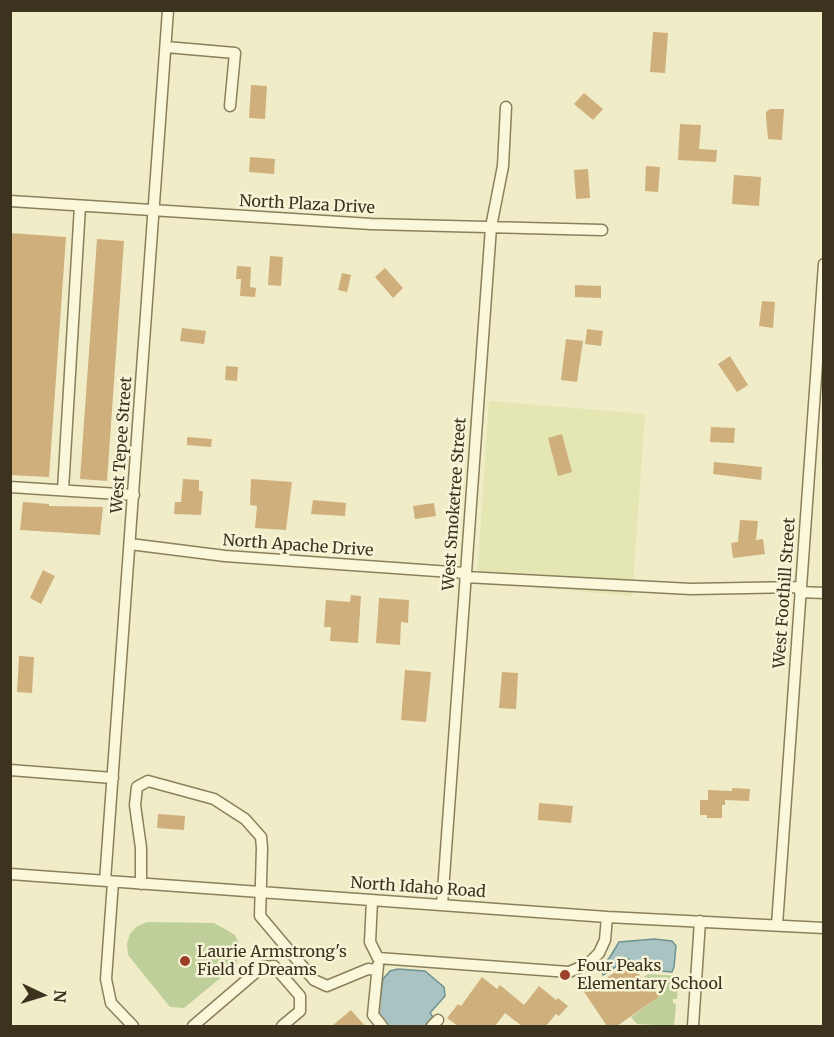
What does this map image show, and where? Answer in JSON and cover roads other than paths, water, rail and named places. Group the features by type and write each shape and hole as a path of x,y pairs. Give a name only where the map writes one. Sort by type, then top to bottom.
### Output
{"street":[{"name":"West Tepee Street","path":"133,1026 111,1003 106,979 109,882 113,778 168,10"},
{"path":"166,47 235,53 230,106"},
{"name":"West Smoketree Street","path":"442,905 491,227 503,166 506,107"},
{"name":"North Plaza Drive","path":"10,201 371,224 602,230"},
{"path":"63,490 80,206"},
{"name":"West Foothill Street","path":"777,925 824,264"},
{"path":"10,487 134,495"},
{"name":"North Apache Drive","path":"130,544 225,556 465,575 691,589 800,590"},
{"path":"800,590 824,593"},
{"path":"10,770 113,778"},
{"path":"141,884 141,848 135,805 137,787 148,781 214,799 244,819 261,837 260,916 314,980 327,986 378,964 569,972 588,964 599,953 605,940 607,917"},
{"name":"North Idaho Road","path":"10,874 607,917 824,928"},
{"path":"372,900 370,942 378,964 373,1016 382,1026"},
{"path":"693,1026 700,921"},
{"path":"193,1026 262,967 274,966 300,996 300,1011 282,1026"}],"water":[{"path":"654,939 672,941 676,946 672,972 649,970 628,959 603,975 600,968 619,942"},
{"path":"398,969 425,971 444,987 445,996 430,1013 433,1017 425,1026 386,1026 382,1021 378,1012 383,979 390,971"}],"place":[{"name":"Laurie Armstrong's Field of Dreams","path":"185,961"},
{"name":"Four Peaks Elementary School","path":"565,975"}]}
